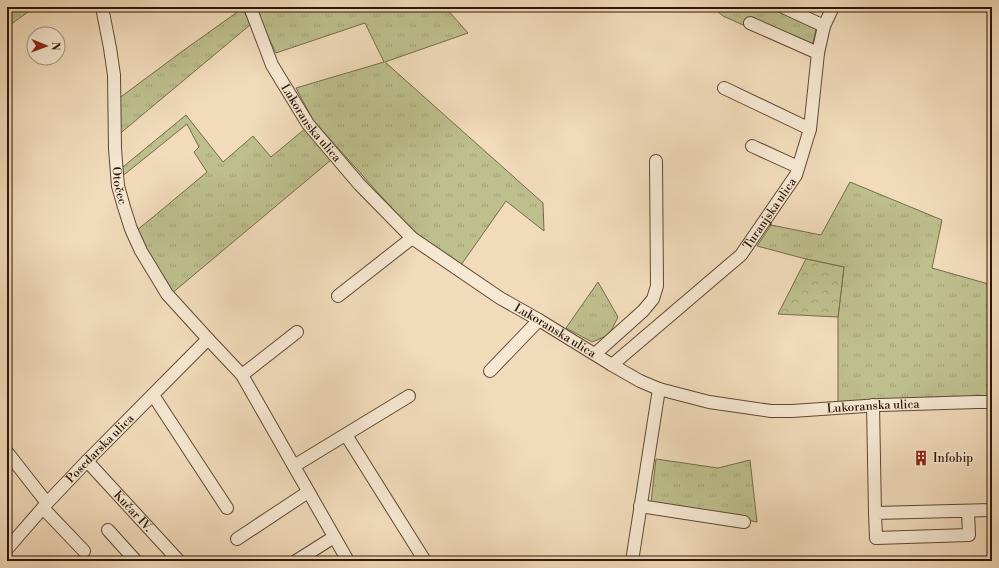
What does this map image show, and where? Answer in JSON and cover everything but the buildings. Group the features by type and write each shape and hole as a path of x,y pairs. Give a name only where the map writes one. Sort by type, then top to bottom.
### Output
{"street":[{"name":"Otočec","path":"102,7 114,75 115,156 118,186 131,229 141,251 167,294 242,375 347,560"},
{"name":"Lukoranska ulica","path":"250,7 272,65 308,124 359,184 412,238 500,298 640,381 659,389 709,402 771,411 792,411 873,405 992,402"},
{"path":"783,7 824,26"},
{"name":"Turanjska ulica","path":"612,365 741,255 796,175 810,129 818,53 824,26 833,7"},
{"path":"750,23 818,53"},
{"path":"724,88 810,129"},
{"path":"752,146 798,167"},
{"path":"595,354 643,311 653,299 657,286 656,161"},
{"path":"338,296 412,238"},
{"path":"490,371 539,320"},
{"path":"242,375 297,332"},
{"name":"Posedarska ulica","path":"7,549 87,461 208,339"},
{"path":"632,561 659,389"},
{"path":"153,395 227,508"},
{"path":"294,466 409,396"},
{"path":"873,405 876,538 969,535 968,510"},
{"path":"346,435 425,561"},
{"path":"7,452 45,506 84,551"},
{"name":"Kučar IV.","path":"87,461 178,561"},
{"path":"237,539 308,492"},
{"path":"640,506 744,522"},
{"path":"875,514 992,510"},
{"path":"108,530 136,561"},
{"path":"296,561 334,537"}],"green space":[{"path":"7,7 35,7 7,27"},
{"path":"254,7 445,7 468,33 385,62 543,203 544,231 506,201 461,265 413,232 313,120 296,88 384,62 365,23 276,53"},
{"path":"712,7 777,7 817,25 810,55 723,16"},
{"path":"243,8 250,25 117,136 118,99"},
{"path":"186,115 223,162 253,136 271,157 306,128 331,160 171,294 136,231 207,172 194,152 199,147 187,124 120,178 118,171"},
{"path":"850,182 942,220 932,268 992,285 992,374 987,399 838,402 838,317 844,267 757,246 771,225 821,235"},
{"path":"806,259 844,267 838,317 778,314"},
{"path":"598,282 618,317 609,335 592,342 566,328"},
{"path":"656,459 718,468 750,460 757,522 651,502"}],"place":[{"name":"Infobip","path":"921,458"}]}
